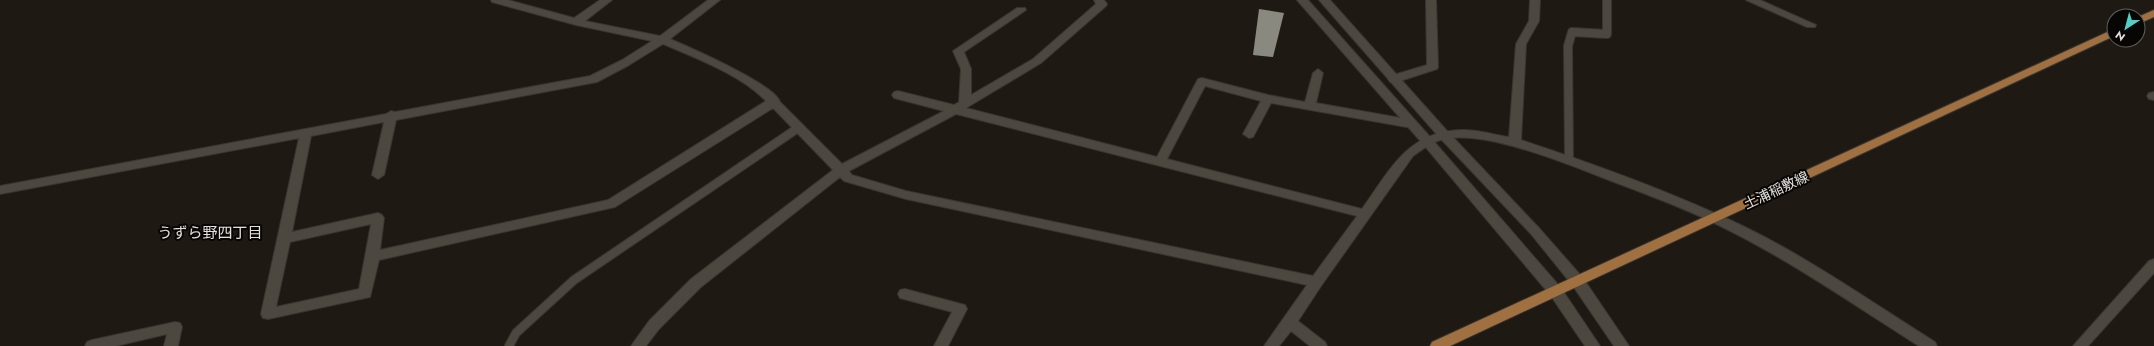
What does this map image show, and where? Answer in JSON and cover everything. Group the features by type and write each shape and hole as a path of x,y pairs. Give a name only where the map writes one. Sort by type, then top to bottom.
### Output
{"main road":[{"name":"土浦稲敷線","path":"1437,346 1578,282 2106,36"}],"street":[{"path":"496,0 576,22 664,40 704,58 760,88 848,178 906,195 1316,282"},
{"path":"576,22 607,0"},
{"path":"0,190 306,133 390,115 593,79 618,67 664,40 715,0"},
{"path":"638,346 654,325 696,283 841,170 960,107 1037,61 1102,4 1099,0"},
{"path":"1302,0 1427,141 1556,292 1593,346"},
{"path":"1324,0 1444,135 1535,231 1578,282 1622,346"},
{"path":"1394,79 1433,67 1431,0"},
{"path":"1515,142 1521,44 1534,21 1535,0"},
{"path":"1751,0 1811,25"},
{"path":"960,107 966,69 958,51 1021,10"},
{"path":"1309,107 1318,73"},
{"path":"1160,162 1202,82 1268,99 1412,124"},
{"path":"898,95 960,107 1160,162 1365,214"},
{"path":"1249,134 1268,99"},
{"path":"373,256 611,204 775,102"},
{"path":"378,175 390,115"},
{"path":"284,238 378,218 373,256 365,293 268,314 306,133"},
{"path":"1271,346 1290,322 1316,282 1409,153 1427,141 1444,135 1465,134 1515,142 1569,160 1715,218 1756,239 1817,274 1930,346"},
{"path":"2080,346 2154,264"},
{"path":"906,294 960,309 941,346"},
{"path":"1290,322 1320,346"},
{"path":"92,346 175,327 171,346"}],"lane":[{"path":"1569,160 1568,46 1572,32 1607,34 1607,0"},
{"path":"509,346 516,333 574,280 798,128"}],"building":[{"path":"1259,9 1284,13 1273,57 1253,55"}],"district":[{"name":"うずら野四丁目","path":"210,233"}]}
